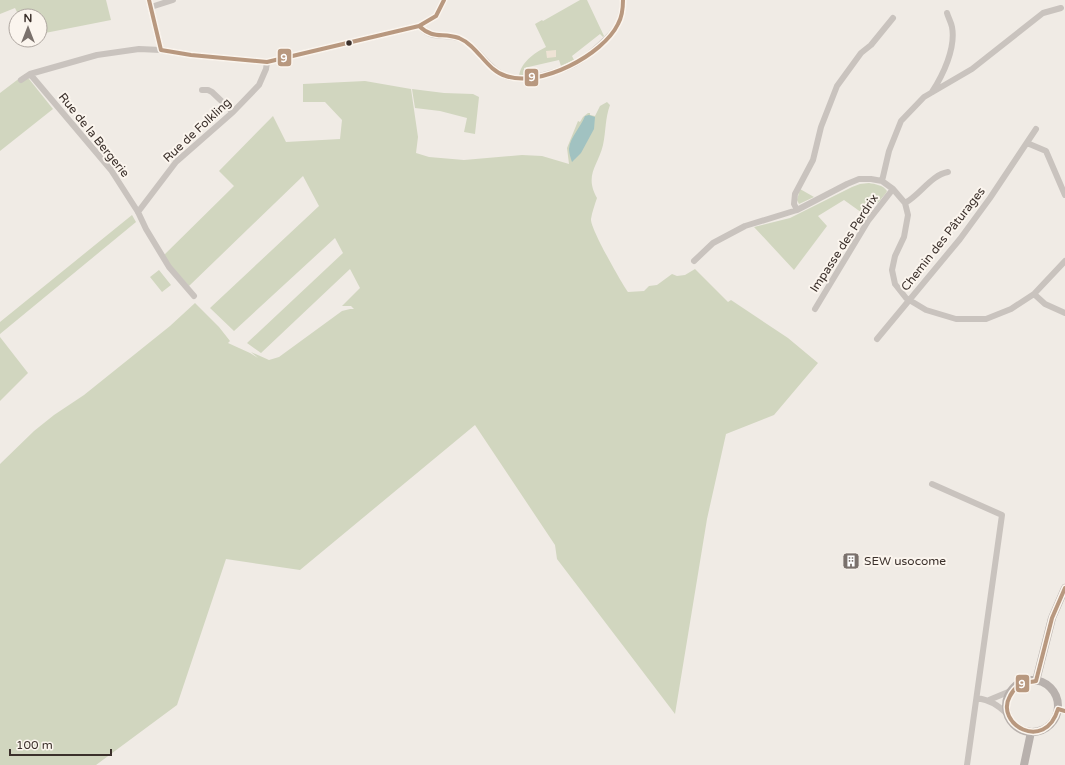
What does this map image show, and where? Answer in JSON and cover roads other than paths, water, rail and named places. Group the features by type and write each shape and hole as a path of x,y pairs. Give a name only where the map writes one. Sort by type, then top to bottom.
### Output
{"main road":[{"path":"1036,681 1052,618 1065,588"},
{"path":"1027,681 1036,681 1046,685 1054,691 1062,710 1049,726 1042,730 1031,732 1020,729 1011,721 1008,714 1007,704 1010,693 1017,686 1027,681"},
{"path":"1024,765 1031,732"}],"street":[{"path":"149,0 161,50"},
{"path":"151,7 173,0"},
{"path":"21,80 30,74 97,55 140,49 268,62 419,26 436,16 444,0"},
{"path":"419,26 430,35 457,38 473,47 492,67 501,73 506,76 523,78 556,71 581,60 599,45 617,26 623,6 623,0"},
{"path":"882,182 889,151 901,120 924,97 972,69 1043,13 1061,8"},
{"path":"932,92 943,74 951,50 952,29 947,12"},
{"path":"797,210 794,204 795,194 813,160 821,128 837,86 861,53 871,45 893,18"},
{"name":"Rue de Folkling","path":"138,212 176,162 233,112 260,85 268,62"},
{"name":"Rue de la Bergerie","path":"30,74 111,170 138,212 146,229 169,267 194,296"},
{"path":"202,90 212,92 233,112"},
{"name":"Chemin des Pâturages","path":"877,339 960,240 1028,143 1036,129"},
{"path":"1028,143 1046,151 1064,188 1065,195"},
{"path":"905,203 911,200 941,173 948,172"},
{"path":"694,261 713,243 745,226 797,210 859,179 871,179 882,182 892,189 905,203 908,215 904,237 895,256 892,270 895,284 909,300 926,310 956,319 986,319 1011,310 1034,294 1065,261"},
{"name":"Impasse des Perdrix","path":"815,309 868,221 892,189"},
{"path":"1034,294 1045,304 1065,313"},
{"path":"932,484 1002,514 967,765"},
{"path":"989,700 1013,690"},
{"path":"977,698 989,700 1000,706 1008,714"}],"water":[{"path":"589,115 595,117 594,129 581,153 572,162 569,151 573,136 585,116"}],"place":[{"name":"SEW usocome","path":"851,561"}]}
